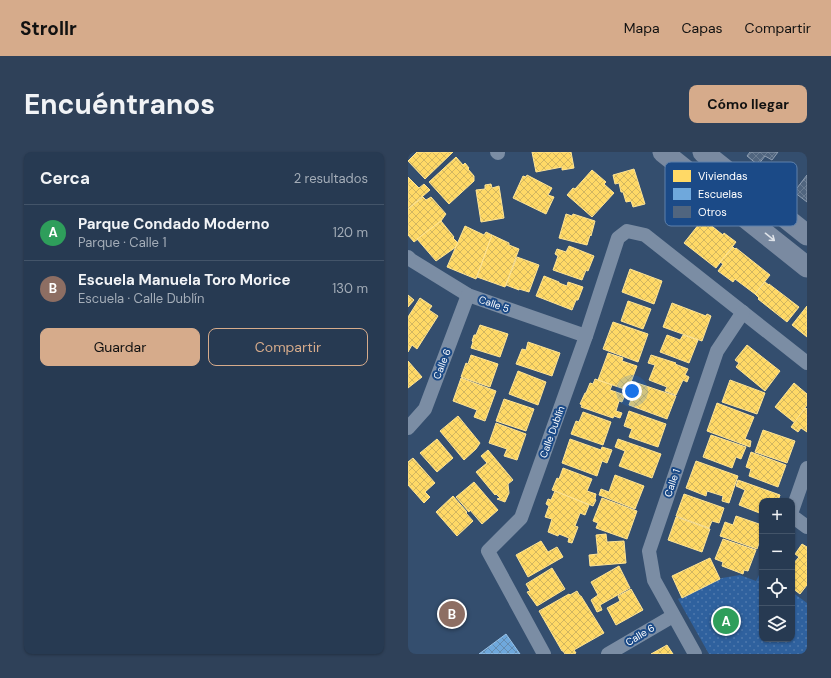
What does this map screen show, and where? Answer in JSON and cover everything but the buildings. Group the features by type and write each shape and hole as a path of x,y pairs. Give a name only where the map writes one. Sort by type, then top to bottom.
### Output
{"main road":[{"path":"663,152 676,162"},
{"path":"703,152 716,162"},
{"path":"756,226 807,267"},
{"path":"796,226 807,235"}],"street":[{"name":"Calle Dublín","path":"544,654 488,551 521,518 586,336 618,238 627,231 645,235 744,312"},
{"name":"Calle 5","path":"408,257 410,260 468,295 586,336"},
{"name":"Calle 6","path":"408,428 425,409 468,295"},
{"path":"744,312 807,363"},
{"name":"Calle 1","path":"695,654 672,616 654,580 649,551 717,351 744,312"},
{"path":"795,503 807,468"},
{"path":"795,518 807,527"},
{"name":"Calle 6","path":"608,654 672,616"}],"shaded area":[{"path":"740,575 756,581 759,575 759,642 795,642 795,594 807,603 807,654 709,654 678,599 722,578"}],"place":[{"name":"Escuela Manuela Toro Morice","path":"452,614"},
{"name":"Parque Condado Moderno","path":"726,621"}]}
